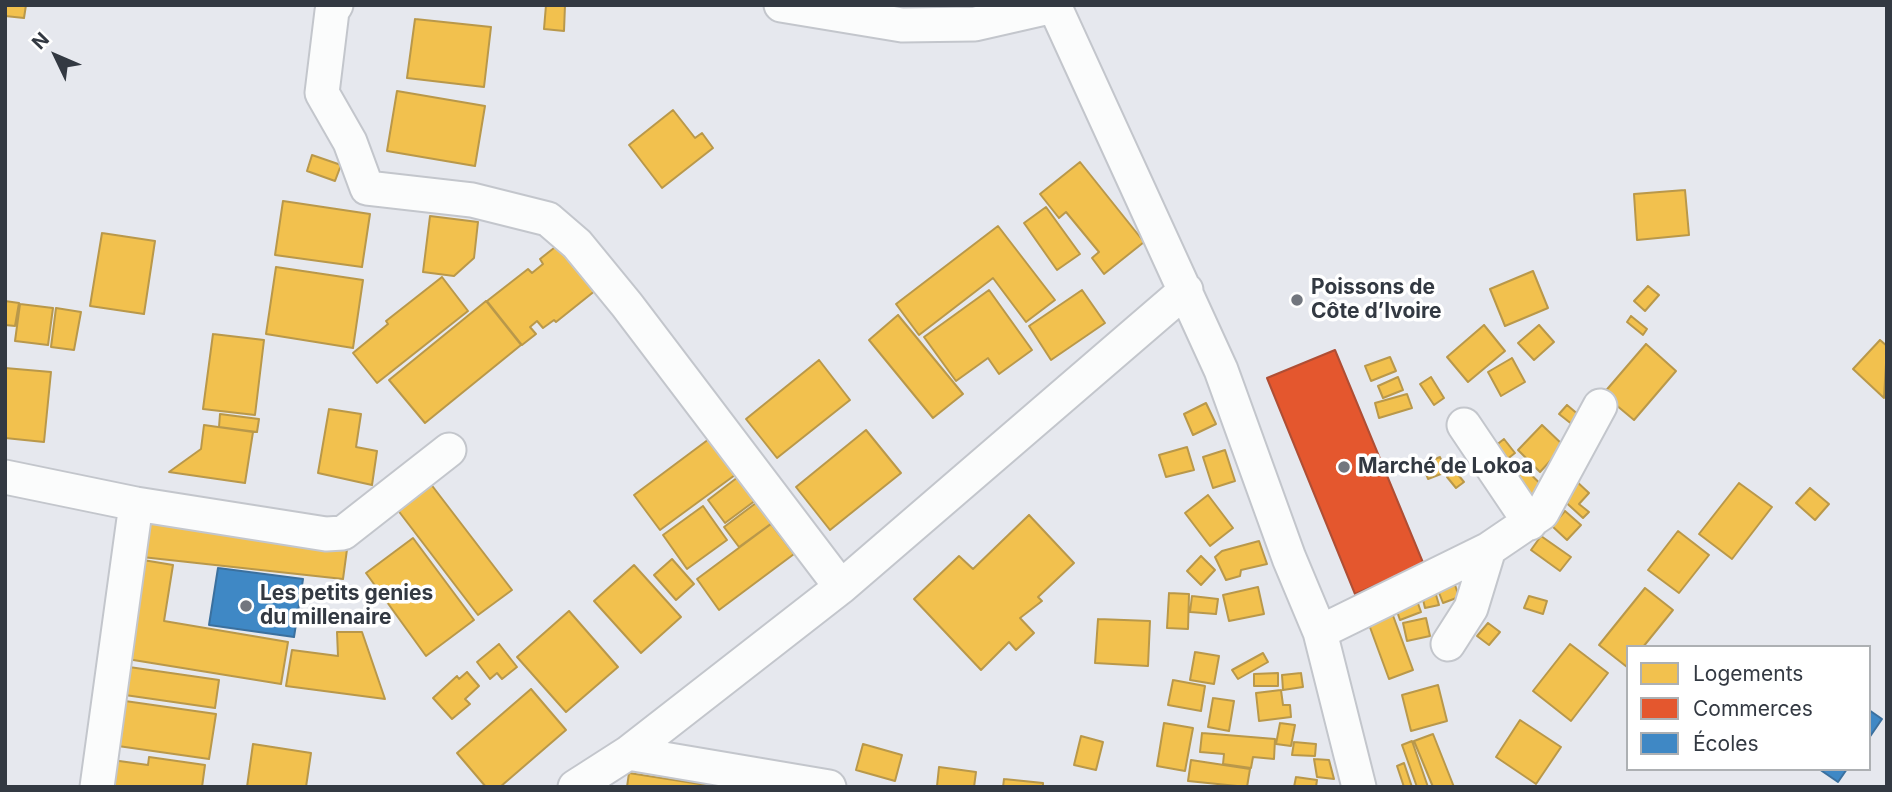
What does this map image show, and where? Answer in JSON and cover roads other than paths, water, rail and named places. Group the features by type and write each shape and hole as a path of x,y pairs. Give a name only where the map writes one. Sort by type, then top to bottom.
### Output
{"street":[{"path":"336,5 332,11 322,93 350,142 367,188 472,200 548,219 577,244 627,305 841,587"},
{"path":"781,5 902,25 975,24 1054,6 1221,370 1289,558 1320,632 1359,787"},
{"path":"575,787 628,753 841,587 1186,290"},
{"path":"1320,632 1489,549 1530,523 1542,513 1600,406"},
{"path":"1464,425 1530,523"},
{"path":"5,477 136,504 326,534 343,533 449,450"},
{"path":"97,787 136,504"},
{"path":"1448,644 1471,608 1489,549"},
{"path":"628,753 830,787"}],"place":[{"name":"Poissons de Côte d’Ivoire","path":"1297,300"},
{"name":"Marché de Lokoa","path":"1344,467"},
{"name":"Les petits genies du millenaire","path":"246,606"}]}
